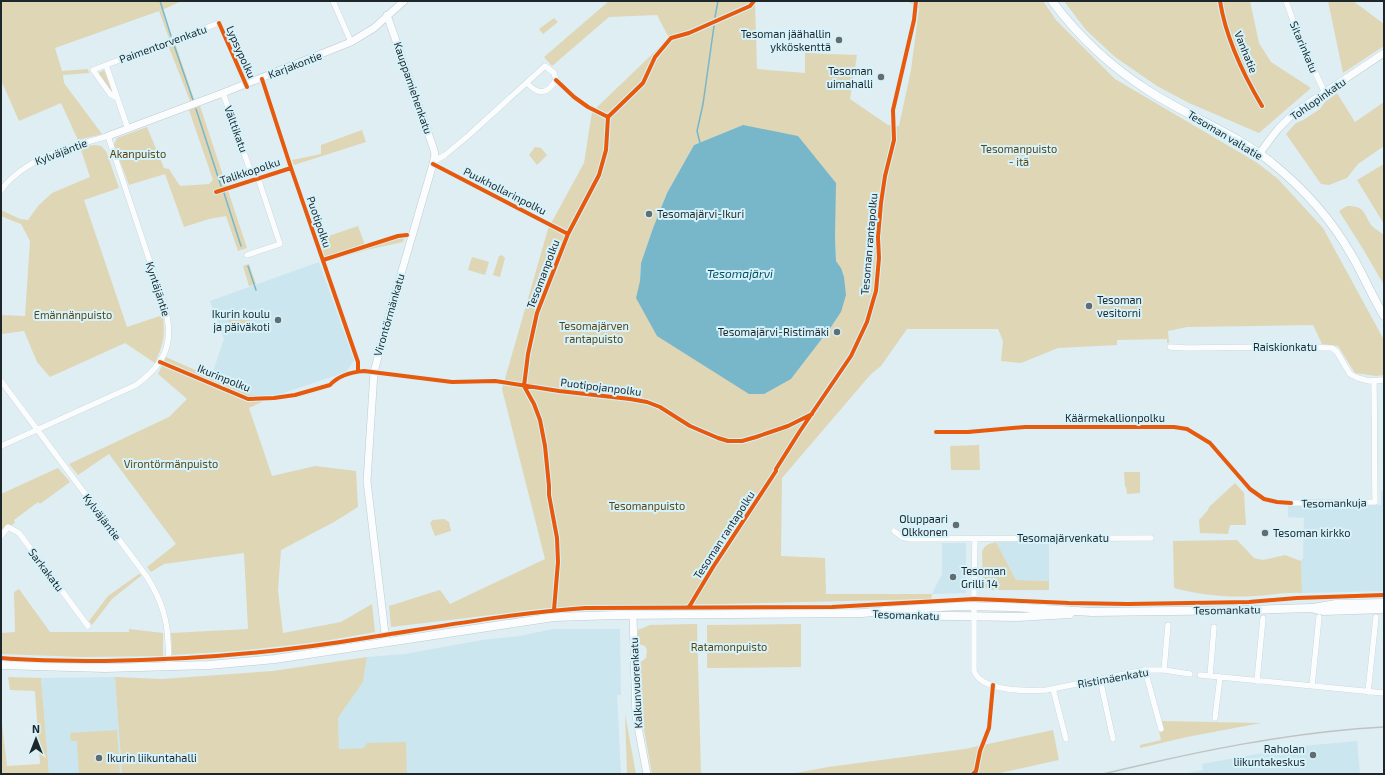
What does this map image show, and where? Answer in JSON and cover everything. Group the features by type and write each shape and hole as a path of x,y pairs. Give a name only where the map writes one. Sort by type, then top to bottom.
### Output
{"main road":[{"name":"Tesoman valtatie","path":"1052,1 1084,40 1128,77 1149,92 1225,132 1260,154 1306,194 1320,209 1351,254 1384,316"},
{"name":"Tesomankatu","path":"862,613 880,615 1018,617 1092,612 1313,608 1323,605 1336,604 1384,603"},
{"name":"Tesomankatu","path":"1,666 105,668 209,665 275,659 554,618 862,613 924,607 974,606 1066,609 1092,612"},
{"name":"Tesomankatu","path":"1313,608 1324,611 1384,610"}],"street":[{"path":"333,1 351,42"},
{"name":"Karjakontie","path":"108,136 223,93 351,42 368,32 404,1"},
{"name":"Sitarinkatu","path":"1286,1 1302,45 1325,93"},
{"name":"Kauppamiehenkatu","path":"388,15 433,147 434,162"},
{"name":"Paimentorvenkatu","path":"117,98 110,94 93,70 219,24"},
{"name":"Tohlopinkatu","path":"1260,154 1278,128 1294,113 1384,53"},
{"name":"Paimentorvenkatu","path":"106,66 128,129"},
{"path":"434,162 463,140 545,66 554,73 556,80 551,88 544,91 538,91 527,83"},
{"name":"Välttikatu","path":"223,93 249,167 259,181 280,244 247,255"},
{"name":"Kylväjäntie","path":"1,190 21,170 33,162 61,151 108,136"},
{"name":"Kyntäjäntie","path":"1,446 136,385 155,368 165,352 169,341 169,326 166,312 108,136"},
{"name":"Virontörmänkatu","path":"386,642 367,482 374,372 434,162"},
{"name":"Raiskionkatu","path":"1170,347 1332,348 1337,352 1350,374 1358,378 1374,381 1384,380"},
{"name":"Kylväjäntie","path":"1,381 150,583 162,608 167,626 169,667"},
{"name":"Tesomankuja","path":"1291,503 1375,502 1374,381"},
{"name":"Sarkakatu","path":"1,536 8,527 19,533 88,626"},
{"name":"Tesomajärvenkatu","path":"894,531 902,537 910,539 1151,538"},
{"path":"974,617 975,539"},
{"name":"Kalkunvuorenkatu","path":"633,616 636,716 647,774"},
{"path":"1312,686 1319,616"},
{"name":"Ristimäenkatu","path":"974,617 974,671 980,680 1006,689 1032,691 1053,689 1145,670 1164,670 1190,674"},
{"path":"1368,692 1376,617"},
{"path":"1257,681 1263,618"},
{"path":"1164,670 1168,625"},
{"path":"1210,676 1214,627"},
{"path":"1145,670 1161,729"},
{"path":"1200,675 1384,693"},
{"path":"1215,718 1220,677"},
{"path":"1100,679 1113,739"},
{"path":"1053,689 1066,739"}],"shaded area":[{"name":"Ikurin koulu ja päiväkoti","path":"319,262 354,360 346,372 272,397 251,395 211,378 224,339 210,301"},
{"path":"1381,491 1384,491 1384,591 1302,593 1301,561 1303,558 1304,518 1288,517 1288,506 1381,505"},
{"path":"996,542 1049,542 1049,581 1016,580"},
{"path":"942,543 966,543 966,593 932,594 942,574"},
{"path":"553,629 620,629 621,695 617,695 621,774 407,774 406,742 364,748 339,749 338,718 363,682 367,657 405,654 482,640 520,636"},
{"path":"115,677 122,774 49,774 41,678"},
{"name":"Raholan liikuntakeskus","path":"1357,741 1360,774 1183,774 1203,770 1202,764 1302,746"}],"green space":[{"path":"1,1 182,1 162,10 171,38 169,38 159,11 55,48 62,71 88,69 89,73 63,75 64,83 102,134 78,140 61,103 19,121 1,80"},
{"path":"609,1 755,1 757,69 805,73 805,53 857,55 850,99 888,125 899,126 911,70 919,8 907,1 1043,1 1056,20 1115,79 1256,162 1278,179 1323,228 1384,340 1384,375 1376,376 1355,373 1338,346 1322,344 1313,325 1187,327 1168,331 1169,343 1167,343 1167,339 1117,340 1117,345 1058,348 1021,363 1001,361 1003,341 998,329 907,329 881,366 871,374 782,478 781,556 825,558 826,594 932,594 931,599 549,608 391,627 389,606 440,590 450,604 545,559 502,389 548,229 584,163 592,112 669,38 657,15 609,17 552,66 544,57","holes":["743,125 835,236 836,261 841,268 841,312 791,379 640,281 641,263 653,228 667,193 694,145"]},
{"path":"1064,1 1250,1 1259,43 1271,62 1311,88 1259,133 1189,103 1157,86 1115,57 1086,30"},
{"path":"1328,1 1353,1 1384,24 1384,46 1343,73"},
{"path":"554,18 558,22 543,34 539,29"},
{"path":"175,43 194,99 190,101 168,45"},
{"path":"104,70 112,91 112,92 97,74"},
{"path":"1337,93 1355,122 1384,102 1384,146 1358,164 1347,178 1329,185 1321,184 1286,134 1296,123 1320,109 1325,102"},
{"name":"Akanpuisto","path":"200,106 247,248 238,251 226,216 209,219 184,227 165,174 129,185 114,145 117,138 147,127 164,168 169,169 180,186 209,184 213,180 189,110"},
{"path":"362,130 366,142 294,165 292,160 321,154 321,145"},
{"name":"Emännänpuisto","path":"95,145 101,146 106,151 119,188 84,200 127,327 163,315 163,340 155,363 125,343 50,377 37,362 24,331 1,334 1,315 25,316 30,241 21,224 1,216 1,210 20,219 28,220 38,206 52,193 90,177 80,147"},
{"path":"535,147 541,148 547,155 537,165 529,155"},
{"path":"1384,164 1384,224 1357,180"},
{"path":"1347,206 1354,206 1362,210 1373,227 1384,235 1384,285 1339,211"},
{"path":"358,226 365,245 405,232 403,242 366,250 325,262 317,240"},
{"path":"502,255 505,258 500,277 493,275 499,256"},
{"path":"472,257 489,262 485,275 468,270"},
{"path":"249,264 256,284 249,286 243,266"},
{"path":"247,312 251,324 232,331 228,319"},
{"name":"Virontörmänpuisto","path":"166,357 251,395 272,397 249,408 272,476 315,466 356,471 358,507 334,522 281,550 278,590 283,633 341,622 372,604 375,632 319,642 238,651 172,655 171,633 248,629 244,553 164,564 151,572 147,567 176,544 109,454 78,475 69,464 169,417 187,399 158,374"},
{"path":"979,445 980,470 951,470 950,446"},
{"path":"58,468 70,482 40,504 38,502 14,520 15,523 1,531 1,494"},
{"path":"1124,472 1140,472 1140,493 1127,494"},
{"path":"1235,483 1244,493 1246,525 1230,525 1228,534 1200,533 1199,520 1209,507"},
{"path":"444,519 449,522 451,531 435,536 430,523 433,520"},
{"path":"1237,540 1254,558 1263,560 1285,555 1301,561 1302,593 1284,593 1245,597 1204,594 1174,588 1173,541"},
{"path":"996,542 1016,580 1049,581 1049,590 989,590 983,586 982,552 986,546"},
{"path":"139,574 142,575 112,599 92,625 89,621 108,596"},
{"path":"19,589 50,632 129,632 129,629 163,633 163,656 82,657 1,654 1,633 15,632 14,592"},
{"path":"697,624 701,774 652,774 640,707 638,662 646,658 647,650 645,646 637,644 638,630 650,625"},
{"name":"Ratamonpuisto","path":"801,624 801,667 707,668 707,625"},
{"path":"367,657 363,682 338,718 339,749 364,748 367,743 406,742 407,774 122,774 115,677 162,679 273,671"},
{"path":"8,677 41,678 49,774 1,774 1,716 7,766 40,764 35,691 10,690"},
{"path":"625,714 636,774 627,774"},
{"path":"1161,721 1261,723 1187,737 1140,748 1140,745 1161,740 1159,731 1163,730"},
{"name":"Ikurin liikuntahalli","path":"117,730 120,774 79,774 77,741 71,741 70,733"},
{"path":"1053,730 1059,760 995,774 790,774 828,767 965,749"}],"water":[{"name":"Tesomajärvi","path":"743,125 798,136 836,183 836,261 841,268 844,277 846,295 841,312 791,379 764,394 749,394 657,336 636,298 640,281 641,263 653,228 667,193 694,145"}],"waterway":[{"path":"160,1 171,36"},
{"path":"715,17 718,1"},
{"path":"700,143 697,131 703,104 714,26"},
{"path":"174,45 193,100"},
{"path":"196,109 221,186"},
{"path":"224,193 241,246"},
{"path":"248,266 256,290"}],"railway":[{"path":"1103,774 1242,744 1313,733 1384,727"}],"cycle path":[{"name":"Tesomanpolku","path":"554,610 558,562 557,538 549,495 545,446 540,420 534,404 524,386 528,354 537,313 568,234 599,175 606,150 608,117 643,83 655,57 671,38 689,33 750,6 754,1"},
{"name":"Tesoman rantapolku","path":"689,607 800,431 851,356 867,322 876,291 881,203 885,176 894,140 893,110 914,20 916,1"},
{"name":"Vanhatie","path":"1220,1 1226,29 1236,56 1262,106"},
{"name":"Lypsypolku","path":"219,23 247,87"},
{"name":"Lypsypolku","path":"262,79 358,362 358,371"},
{"path":"556,80 574,97 588,107 608,117"},
{"name":"Puukhollarinpolku","path":"433,164 568,234"},
{"name":"Talikkopolku","path":"216,192 291,168"},
{"path":"323,260 398,236 407,235"},
{"name":"Ikurinpolku","path":"160,362 248,399 274,398 295,395 330,385 337,379 346,375 364,371 452,382 495,381 559,391 630,399 647,402 660,407 690,426 728,441 742,441 756,437 788,426 812,414"},
{"name":"Käärmekallionpolku","path":"936,432 968,432 1025,427 1174,427 1187,429 1210,443 1250,489 1264,499 1291,503"},
{"path":"1,658 104,661 205,657 305,647 505,616 585,608 832,607 974,599 1128,604 1249,602 1297,598 1384,595"},
{"path":"973,774 976,771 980,751 989,728 993,685"}],"place":[{"name":"Tesoman jäähallin ykköskenttä","path":"839,40"},
{"name":"Tesoman uimahalli","path":"881,77"},
{"name":"Tesomajärvi-Ikuri","path":"649,214"},
{"name":"Tesoman vesitorni","path":"1089,306"},
{"name":"Ikurin koulu ja päiväkoti","path":"278,320"},
{"name":"Tesomajärvi-Ristimäki","path":"837,332"},
{"name":"Oluppaari Olkkonen","path":"956,525"},
{"name":"Tesoman kirkko","path":"1265,533"},
{"name":"Tesoman Grilli 14","path":"953,577"},
{"name":"Raholan liikuntakeskus","path":"1313,755"},
{"name":"Ikurin liikuntahalli","path":"99,758"}],"park label":[{"name":"Tesomanpuisto - itä","path":"1019,155"},
{"name":"Tesomajärven rantapuisto","path":"594,332"},
{"name":"Tesomanpuisto","path":"647,506"}]}
